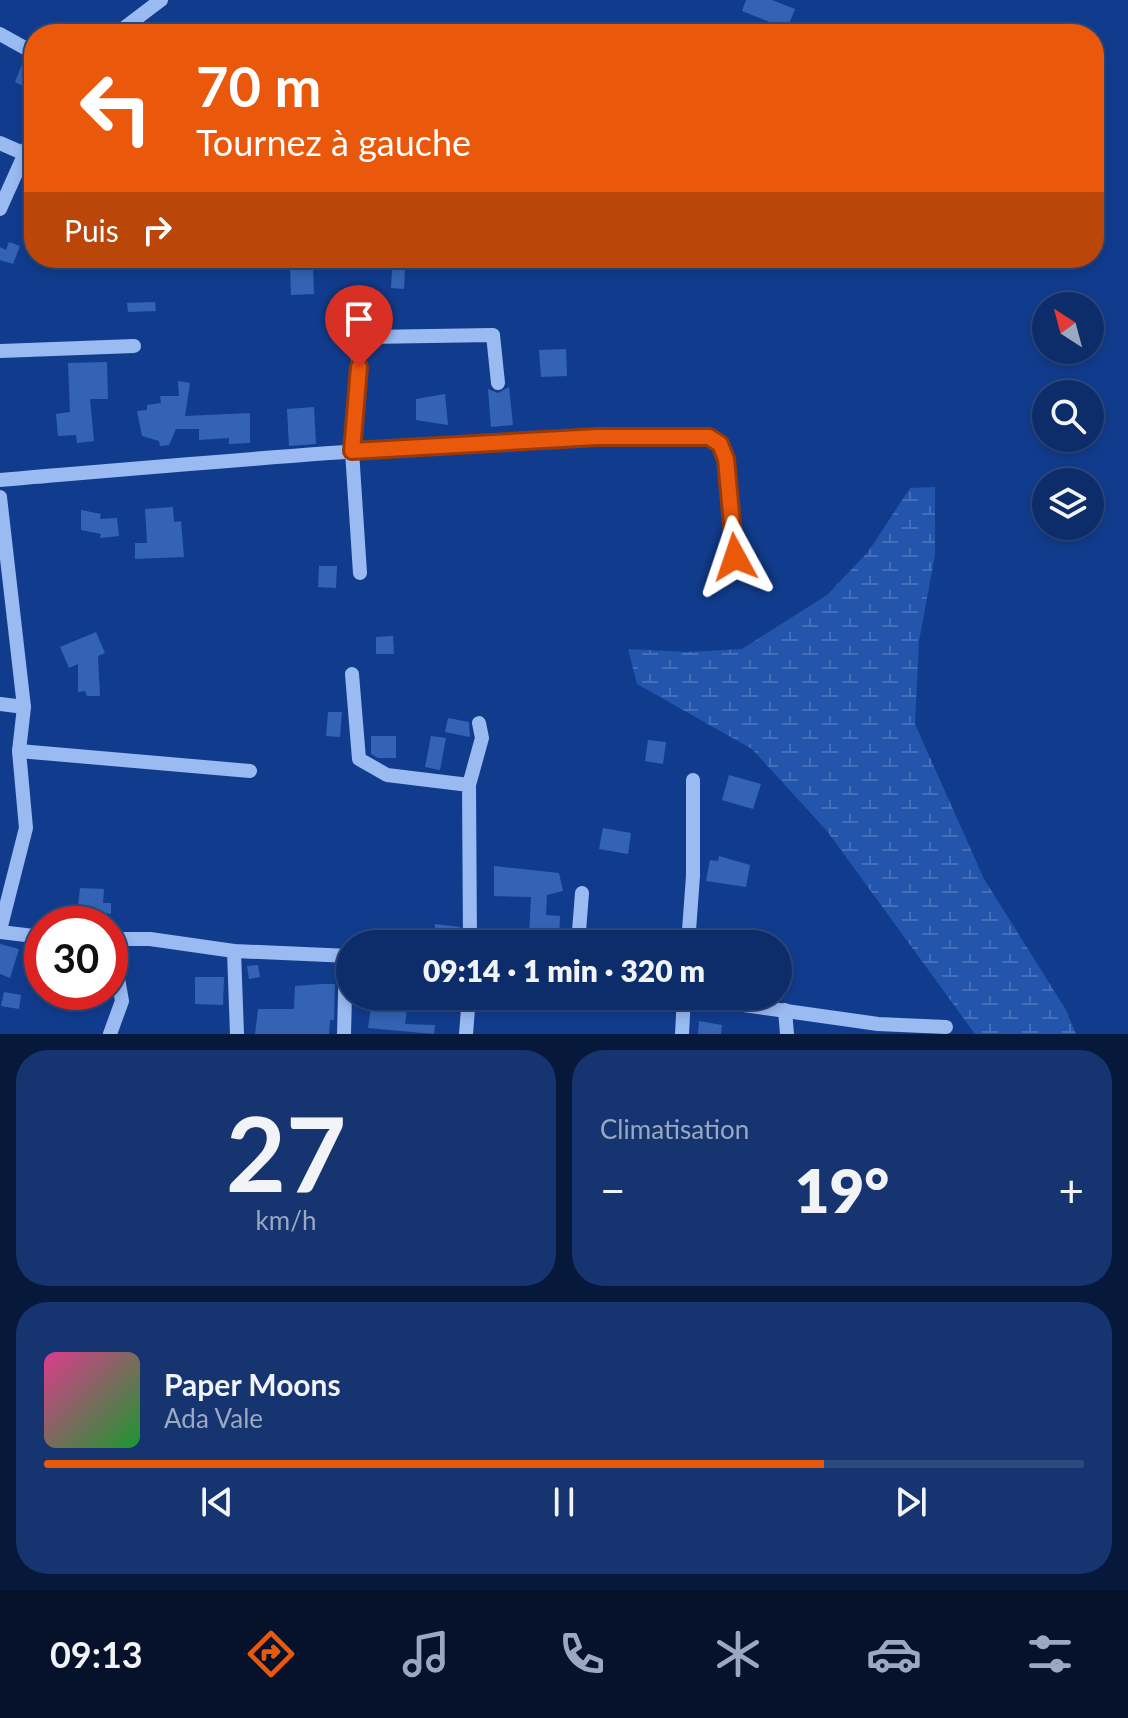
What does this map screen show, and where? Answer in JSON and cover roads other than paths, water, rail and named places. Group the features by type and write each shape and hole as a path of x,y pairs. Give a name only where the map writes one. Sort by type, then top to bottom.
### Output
{"street":[{"path":"129,24 161,0"},
{"path":"0,34 24,47"},
{"path":"0,143 24,154"},
{"path":"0,209 24,156"},
{"path":"360,573 352,451 359,367 357,346 368,337 493,335 498,383"},
{"path":"0,351 134,346"},
{"path":"0,480 352,451 597,437 709,437 720,444 726,459 735,557"},
{"path":"0,497 24,707 19,751 26,828 1,925 24,932"},
{"path":"352,674 359,759 387,775 469,785"},
{"path":"0,704 24,707"},
{"path":"470,930 469,785 482,738 479,723"},
{"path":"19,751 250,771"},
{"path":"689,930 693,876 693,780"},
{"path":"579,930 582,893"},
{"path":"128,939 185,941 234,951 336,955"},
{"path":"234,951 237,1034"},
{"path":"110,1034 119,1010"},
{"path":"344,1034 345,1010"},
{"path":"466,1034 468,1010"},
{"path":"682,1034 683,1010"},
{"path":"787,1034 785,1010 878,1024 946,1027"}]}
